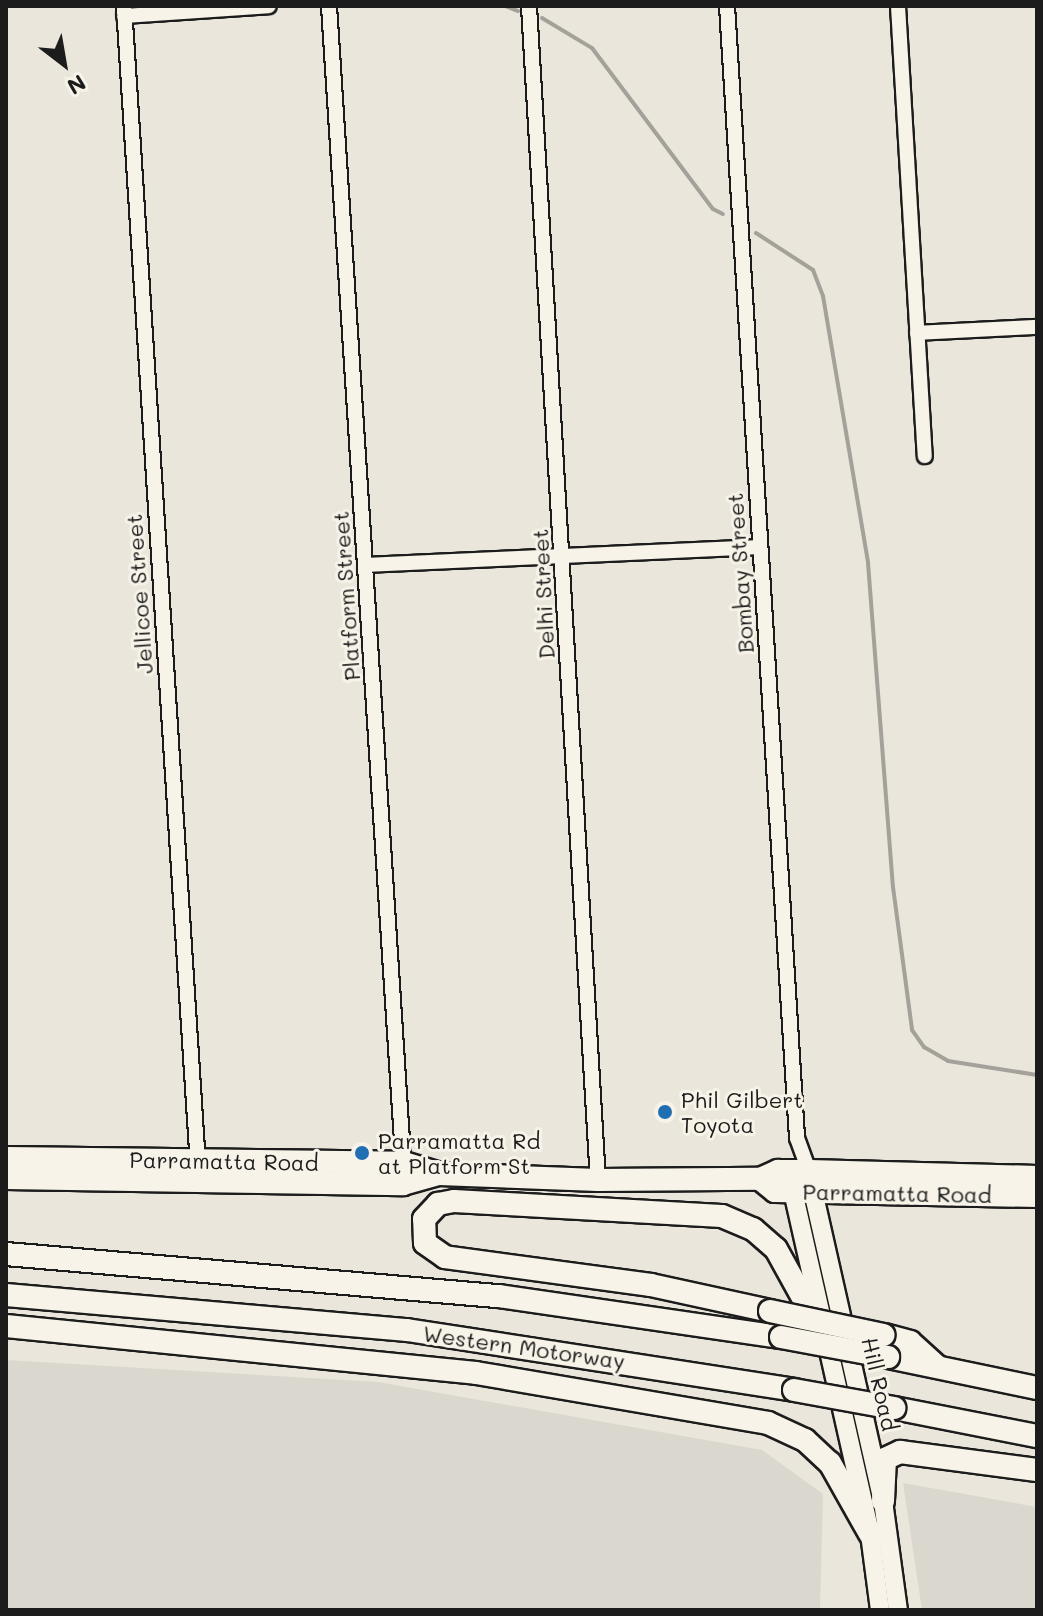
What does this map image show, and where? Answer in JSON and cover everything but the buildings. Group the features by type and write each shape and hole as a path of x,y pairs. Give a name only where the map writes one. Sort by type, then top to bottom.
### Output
{"highway":[{"name":"Parramatta Road","path":"6,1158 198,1171"},
{"name":"Parramatta Road","path":"6,1178 198,1171 404,1173 598,1180 760,1179 775,1191 801,1181 1037,1177"},
{"name":"Parramatta Road","path":"801,1181 1037,1196"},
{"path":"826,1340 776,1249 753,1229 722,1216 454,1201 438,1204 423,1224 425,1243 445,1257 651,1285 770,1311 886,1346"},
{"name":"Western Motorway","path":"6,1254 499,1296 781,1337 886,1346 939,1367 1037,1388"},
{"name":"Western Motorway","path":"6,1295 407,1330 794,1390 1037,1436"},
{"path":"6,1326 476,1373 748,1418 788,1430 830,1463 870,1534"},
{"path":"883,1501 885,1459 900,1452 1037,1470"}],"main road":[{"name":"Hill Road","path":"801,1181 826,1340 870,1534 880,1610"},
{"name":"Hill Road","path":"801,1181 883,1501 898,1610"}],"street":[{"path":"124,11 269,6"},
{"name":"Platform Street","path":"329,6 404,1173"},
{"name":"Delhi Street","path":"529,6 598,1180"},
{"name":"Bombay Street","path":"727,6 801,1181"},
{"path":"898,6 925,456"},
{"name":"Jellicoe Street","path":"124,11 198,1171"},
{"path":"917,333 1037,327"},
{"path":"366,565 760,547"}],"shaded area":[{"path":"6,1360 378,1382 762,1450 823,1494 820,1610 6,1610"},
{"path":"903,1483 1037,1507 1037,1610 922,1610"}],"waterway":[{"path":"505,6 518,11"},
{"path":"542,18 592,48 713,209 723,214"},
{"path":"756,233 813,270 823,296 868,563 893,887 912,1030 924,1047 948,1061 1037,1075"}],"place":[{"name":"Phil Gilbert Toyota","path":"665,1112"},
{"name":"Parramatta Rd at Platform St","path":"362,1153"}]}
